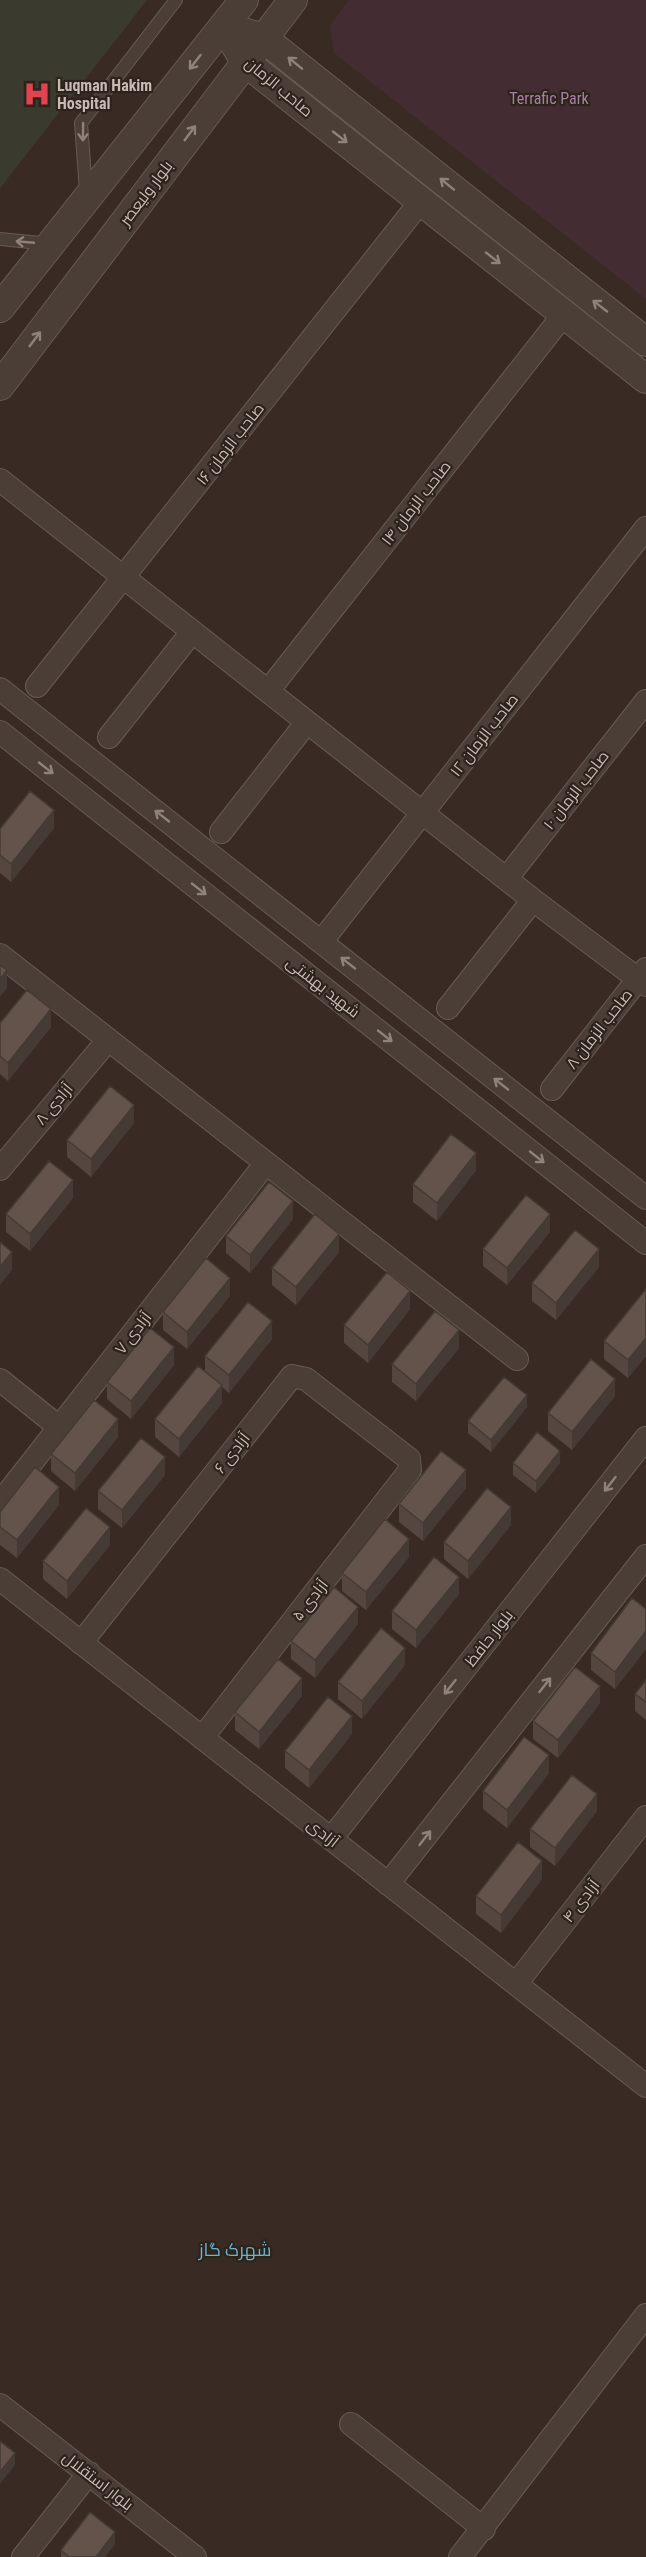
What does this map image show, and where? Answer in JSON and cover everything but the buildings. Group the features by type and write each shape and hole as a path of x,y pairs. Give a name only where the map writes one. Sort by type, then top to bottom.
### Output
{"street":[{"path":"0,308 244,0"},
{"name":"بلوار ولیعصر","path":"0,386 293,0"},
{"name":"صاحب الزمان","path":"224,26 263,38 646,342"},
{"name":"صاحب الزمان","path":"224,26 245,62 646,379"},
{"name":"صاحب الزمان ۱۶","path":"37,686 421,201"},
{"name":"صاحب الزمان ۱۴","path":"268,691 564,314"},
{"path":"0,480 533,900 644,978"},
{"name":"صاحب الزمان ۱۲","path":"321,942 646,528"},
{"path":"109,738 192,632"},
{"name":"شهید بهشتی","path":"0,689 646,1198"},
{"name":"صاحب الزمان ۱۰","path":"506,879 646,701"},
{"path":"221,832 308,722"},
{"name":"شهید بهشتی","path":"0,732 646,1243"},
{"path":"448,1008 533,900"},
{"path":"0,955 517,1359"},
{"name":"صاحب الزمان ۸","path":"552,1089 644,978"},
{"name":"آزادی ۸","path":"0,1169 108,1040"},
{"name":"آزادی ۷","path":"0,1503 266,1163"},
{"name":"آزادی ۶","path":"81,1643 292,1376 306,1379 409,1459"},
{"path":"0,1380 59,1427"},
{"name":"بلوار حافظ","path":"331,1839 646,1438"},
{"name":"آزادی ۵","path":"202,1738 410,1470 409,1459"},
{"path":"388,1884 646,1556"},
{"name":"آزادی","path":"0,1579 516,1984 643,2078"},
{"name":"آزادی ۴","path":"516,1984 646,1817"},
{"path":"460,2557 484,2529 646,2315"},
{"name":"بلوار استقلال","path":"0,2405 195,2557"},
{"path":"351,2424 484,2529"},
{"path":"23,2557 89,2473"}],"lane":[{"path":"87,199 81,123 176,0"},
{"path":"0,239 51,244"}],"shaded area":[{"name":"Luqman Hakim Hospital","path":"0,0 147,0 0,188"}],"green space":[{"name":"Terrafic Park","path":"349,0 646,0 646,299 334,53 330,26"}],"place":[{"name":"Luqman Hakim Hospital","path":"37,94"}],"district":[{"name":"شهرک گاز","path":"235,2249"}]}
